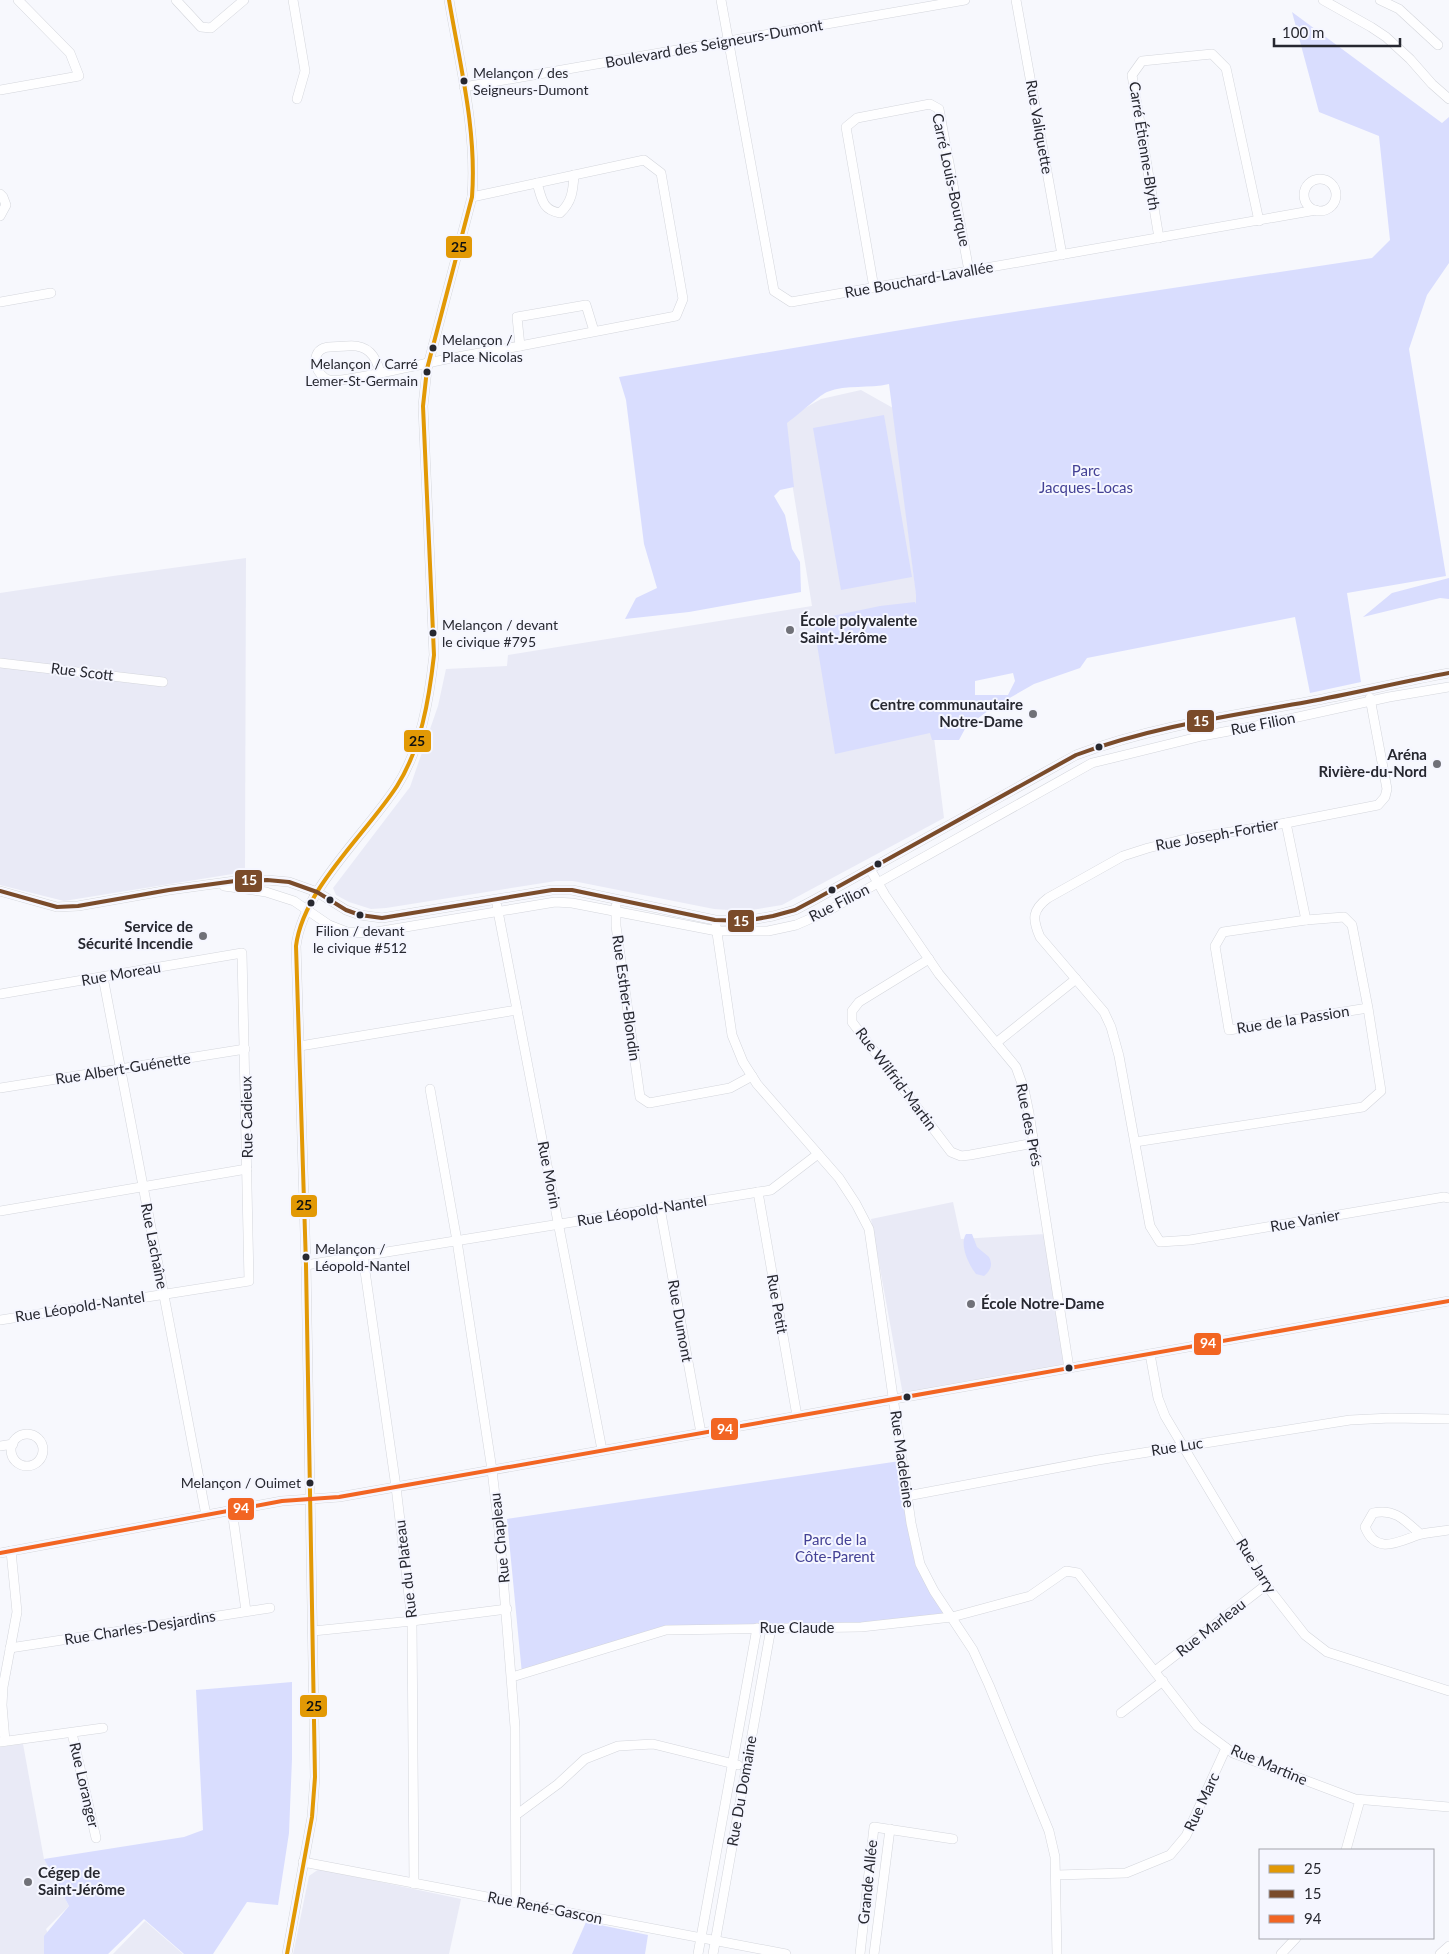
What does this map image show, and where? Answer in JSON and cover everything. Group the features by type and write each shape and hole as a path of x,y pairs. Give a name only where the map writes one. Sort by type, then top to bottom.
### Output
{"street":[{"path":"0,90 79,76 70,53 18,0"},
{"path":"176,0 201,27 211,28 244,0"},
{"path":"293,0 305,72 297,99"},
{"path":"287,1954 312,1817 315,1778 306,1265 296,946 298,929 318,892 397,787 411,760 429,696 434,655 423,406 429,362 472,197 474,170 473,144 450,0"},
{"name":"Rue Bouchard-Lavallée","path":"721,0 774,292 790,302 1316,210"},
{"name":"Boulevard des Seigneurs-Dumont","path":"464,86 965,0"},
{"name":"Rue Valiquette","path":"1016,0 1062,255"},
{"path":"1323,0 1371,26 1386,37 1449,99"},
{"path":"1380,0 1399,9 1438,45"},
{"name":"Carré Étienne-Blyth","path":"1159,238 1132,75 1142,62 1212,54 1226,68 1259,221"},
{"name":"Carré Louis-Bourque","path":"874,288 846,127 857,118 930,104 939,109 969,271"},
{"path":"380,373 377,360 372,353 354,345 323,348 317,354 315,364 320,375 329,380 380,373 429,362 676,316 683,299 661,173 644,160 472,197"},
{"path":"537,183 543,202 551,211 560,213 568,206 573,192 574,175"},
{"path":"0,194 6,205 0,216"},
{"path":"0,302 51,293"},
{"path":"520,346 517,317 586,305 594,331"},
{"name":"Rue Scott","path":"0,663 163,682"},
{"name":"Rue Filion","path":"0,891 57,907 78,906 235,881 267,880 289,882 318,892 346,910 360,915 382,918 558,890 572,890 716,920 745,921 795,910 949,827 1076,755 1136,736 1201,721 1449,673"},
{"name":"Rue Filion","path":"206,885 239,887 266,892 294,901 329,925 347,932 370,933 555,902 572,903 717,931 768,931 798,924 826,912 1092,763 1202,736 1449,688"},
{"name":"Rue Joseph-Fortier","path":"1160,1242 1150,1226 1122,1066 1111,1027 1104,1012 1040,937 1034,924 1035,913 1041,903 1048,898 1123,856 1148,848 1181,840 1286,823 1378,805 1386,797 1387,789 1369,690"},
{"path":"1088,751 1092,763"},
{"path":"1286,823 1306,920"},
{"name":"Rue des Prés","path":"870,868 939,974 1016,1067 1024,1089 1034,1143 1069,1368"},
{"name":"Rue Esther-Blondin","path":"616,898 616,926 640,1097 649,1102 730,1088 752,1076"},
{"name":"Rue Morin","path":"496,900 602,1450"},
{"path":"795,910 798,924"},
{"name":"Rue de la Passion","path":"1344,917 1352,926 1368,1008 1229,1030 1215,946 1223,932 1306,920 1344,917"},
{"name":"Rue Madeleine","path":"716,920 732,1035 743,1062 752,1076 839,1178 869,1229 907,1496 920,1564 934,1591 973,1650 1049,1831 1055,1857 1058,1954"},
{"name":"Rue Moreau","path":"0,994 242,953"},
{"name":"Rue Cadieux","path":"242,953 250,1281"},
{"name":"Rue Wilfrid-Martin","path":"929,959 858,1002 852,1010 852,1022 951,1152 961,1156 970,1156 1034,1143"},
{"name":"Rue Lachaîne","path":"103,977 206,1515"},
{"path":"996,1042 1076,979"},
{"path":"1135,1142 1363,1107 1381,1091 1368,1008"},
{"path":"300,1046 517,1010"},
{"name":"Rue Albert-Guénette","path":"0,1088 245,1049"},
{"name":"Rue Chapleau","path":"430,1089 457,1241 492,1470 507,1609 515,1727 516,1902"},
{"name":"Rue Léopold-Nantel","path":"306,1265 771,1190 818,1154"},
{"path":"0,1211 248,1169"},
{"name":"Rue Petit","path":"758,1192 797,1416"},
{"name":"Rue Vanier","path":"1160,1242 1190,1240 1444,1197 1449,1198"},
{"name":"Rue Dumont","path":"660,1208 701,1433"},
{"name":"Rue du Plateau","path":"363,1257 396,1487 412,1621 414,1884"},
{"name":"Rue Léopold-Nantel","path":"0,1320 250,1281"},
{"path":"0,1553 282,1501 339,1497 1449,1301"},
{"name":"Rue Jarry","path":"1150,1354 1158,1398 1165,1416 1266,1585 1305,1635 1327,1652 1449,1691"},
{"name":"Rue Luc","path":"907,1496 1184,1446 1350,1420 1391,1418 1449,1419"},
{"path":"0,1446 13,1444"},
{"path":"232,1510 246,1611"},
{"path":"1420,1534 1395,1513 1383,1510 1373,1513 1366,1527 1369,1536 1384,1544 1400,1543 1420,1534 1449,1530"},
{"path":"11,1550 17,1612 3,1687 2,1742 103,1728"},
{"name":"Rue Claude","path":"512,1677 666,1630 861,1628 952,1617 1030,1596 1066,1571 1078,1573"},
{"name":"Rue Martine","path":"1078,1573 1197,1726 1226,1748 1360,1800 1449,1807"},
{"name":"Rue Marleau","path":"1155,1671 1266,1585"},
{"name":"Rue Charles-Desjardins","path":"10,1648 270,1608"},
{"path":"313,1631 507,1609"},
{"name":"Rue Du Domaine","path":"698,1954 757,1628"},
{"name":"Rue Du Domaine","path":"713,1954 771,1628"},
{"path":"1121,1713 1163,1681"},
{"name":"Rue Loranger","path":"72,1732 96,1838"},
{"path":"516,1815 558,1784 585,1759 618,1746 653,1744 746,1767"},
{"name":"Rue Marc","path":"1056,1875 1126,1873 1170,1856 1186,1836 1226,1748"},
{"path":"1346,1849 1360,1800"},
{"name":"Grande Allée","path":"860,1954 874,1827 953,1839"},
{"name":"Grande Allée","path":"874,1954 890,1829"},
{"name":"Rue René-Gascon","path":"304,1862 786,1954"},
{"path":"1281,1954 1295,1939"},
{"path":"1440,1954 1449,1946"}],"shaded area":[{"name":"École polyvalente Saint-Jérôme","path":"861,390 893,408 944,818 782,905 745,911 714,909 573,881 556,881 371,909 349,902 336,895 333,888 410,787 438,706 446,669 507,666 508,655 812,606 782,421 821,399"},
{"path":"246,558 245,872 64,901 0,885 0,593"},
{"name":"École Notre-Dame","path":"953,1202 961,1239 1045,1234 1065,1369 903,1395 871,1219"},
{"name":"Cégep de Saint-Jérôme","path":"23,1744 44,1859 69,1906 46,1929 53,1946 47,1954 0,1954 0,1747"},
{"path":"319,1869 461,1899 449,1954 293,1954 309,1876"},
{"name":"Cégep de Saint-Jérôme","path":"145,1921 183,1954 113,1954"}],"green space":[{"name":"Parc Jacques-Locas","path":"1292,12 1442,123 1449,117 1449,263 1427,295 1409,349 1446,576 1347,593 1361,682 1310,693 1295,617 1087,658 1080,668 1034,684 992,708 966,727 959,740 932,740 930,733 835,754 813,620 880,606 915,602 916,604 889,384 842,388 827,392 787,423 794,487 780,490 774,496 785,515 792,549 800,562 801,592 689,612 625,619 636,598 657,588 644,544 626,400 619,377 955,321 1372,258 1390,240 1379,136 1319,112","holes":["1013,673 1015,681 1008,695 975,695 975,681"]},
{"path":"884,415 912,577 841,590 813,428"},
{"path":"1449,578 1449,599 1440,598 1363,617 1392,593"},
{"path":"966,1234 972,1234 977,1247 989,1257 991,1267 984,1276 976,1274 968,1260 964,1249"},
{"name":"Parc de la Côte-Parent","path":"900,1461 916,1565 952,1616 779,1630 655,1633 522,1674 507,1519"},
{"path":"292,1682 292,1759 289,1833 278,1905 247,1902 213,1954 184,1954 144,1919 108,1954 44,1954 44,1936 69,1906 44,1859 184,1837 203,1830 196,1690"},
{"path":"586,1922 648,1935 645,1954 572,1954"}],"transit line":[{"name":"25","path":"287,1954 312,1817 315,1777 306,1265 296,946 301,925 310,904 323,883 384,804 405,771 423,723 429,689 434,655 423,406 427,369 472,197 473,172 470,123 449,0"},
{"name":"15","path":"0,891 57,907 78,906 235,881 267,880 289,882 317,892 346,910 360,915 382,918 552,890 572,890 715,920 745,921 795,910 1076,755 1104,745 1190,723 1325,699 1449,673"},
{"name":"94","path":"0,1553 282,1501 339,1497 1449,1301"}],"place":[{"name":"Melançon / des Seigneurs-Dumont","path":"464,81"},
{"name":"Melançon / Place Nicolas","path":"433,348"},
{"name":"Melançon / Carré Lemer-St-Germain","path":"427,372"},
{"name":"École polyvalente Saint-Jérôme","path":"790,630"},
{"name":"Melançon / devant le civique #795","path":"433,633"},
{"name":"Centre communautaire Notre-Dame","path":"1033,714"},
{"name":"Aréna Rivière-du-Nord","path":"1437,764"},
{"name":"Filion / devant le civique #512","path":"360,915"},
{"name":"Service de Sécurité Incendie","path":"203,936"},
{"name":"Melançon / Léopold-Nantel","path":"306,1257"},
{"name":"École Notre-Dame","path":"971,1304"},
{"name":"Melançon / Ouimet","path":"310,1483"},
{"name":"Cégep de Saint-Jérôme","path":"28,1882"}]}
